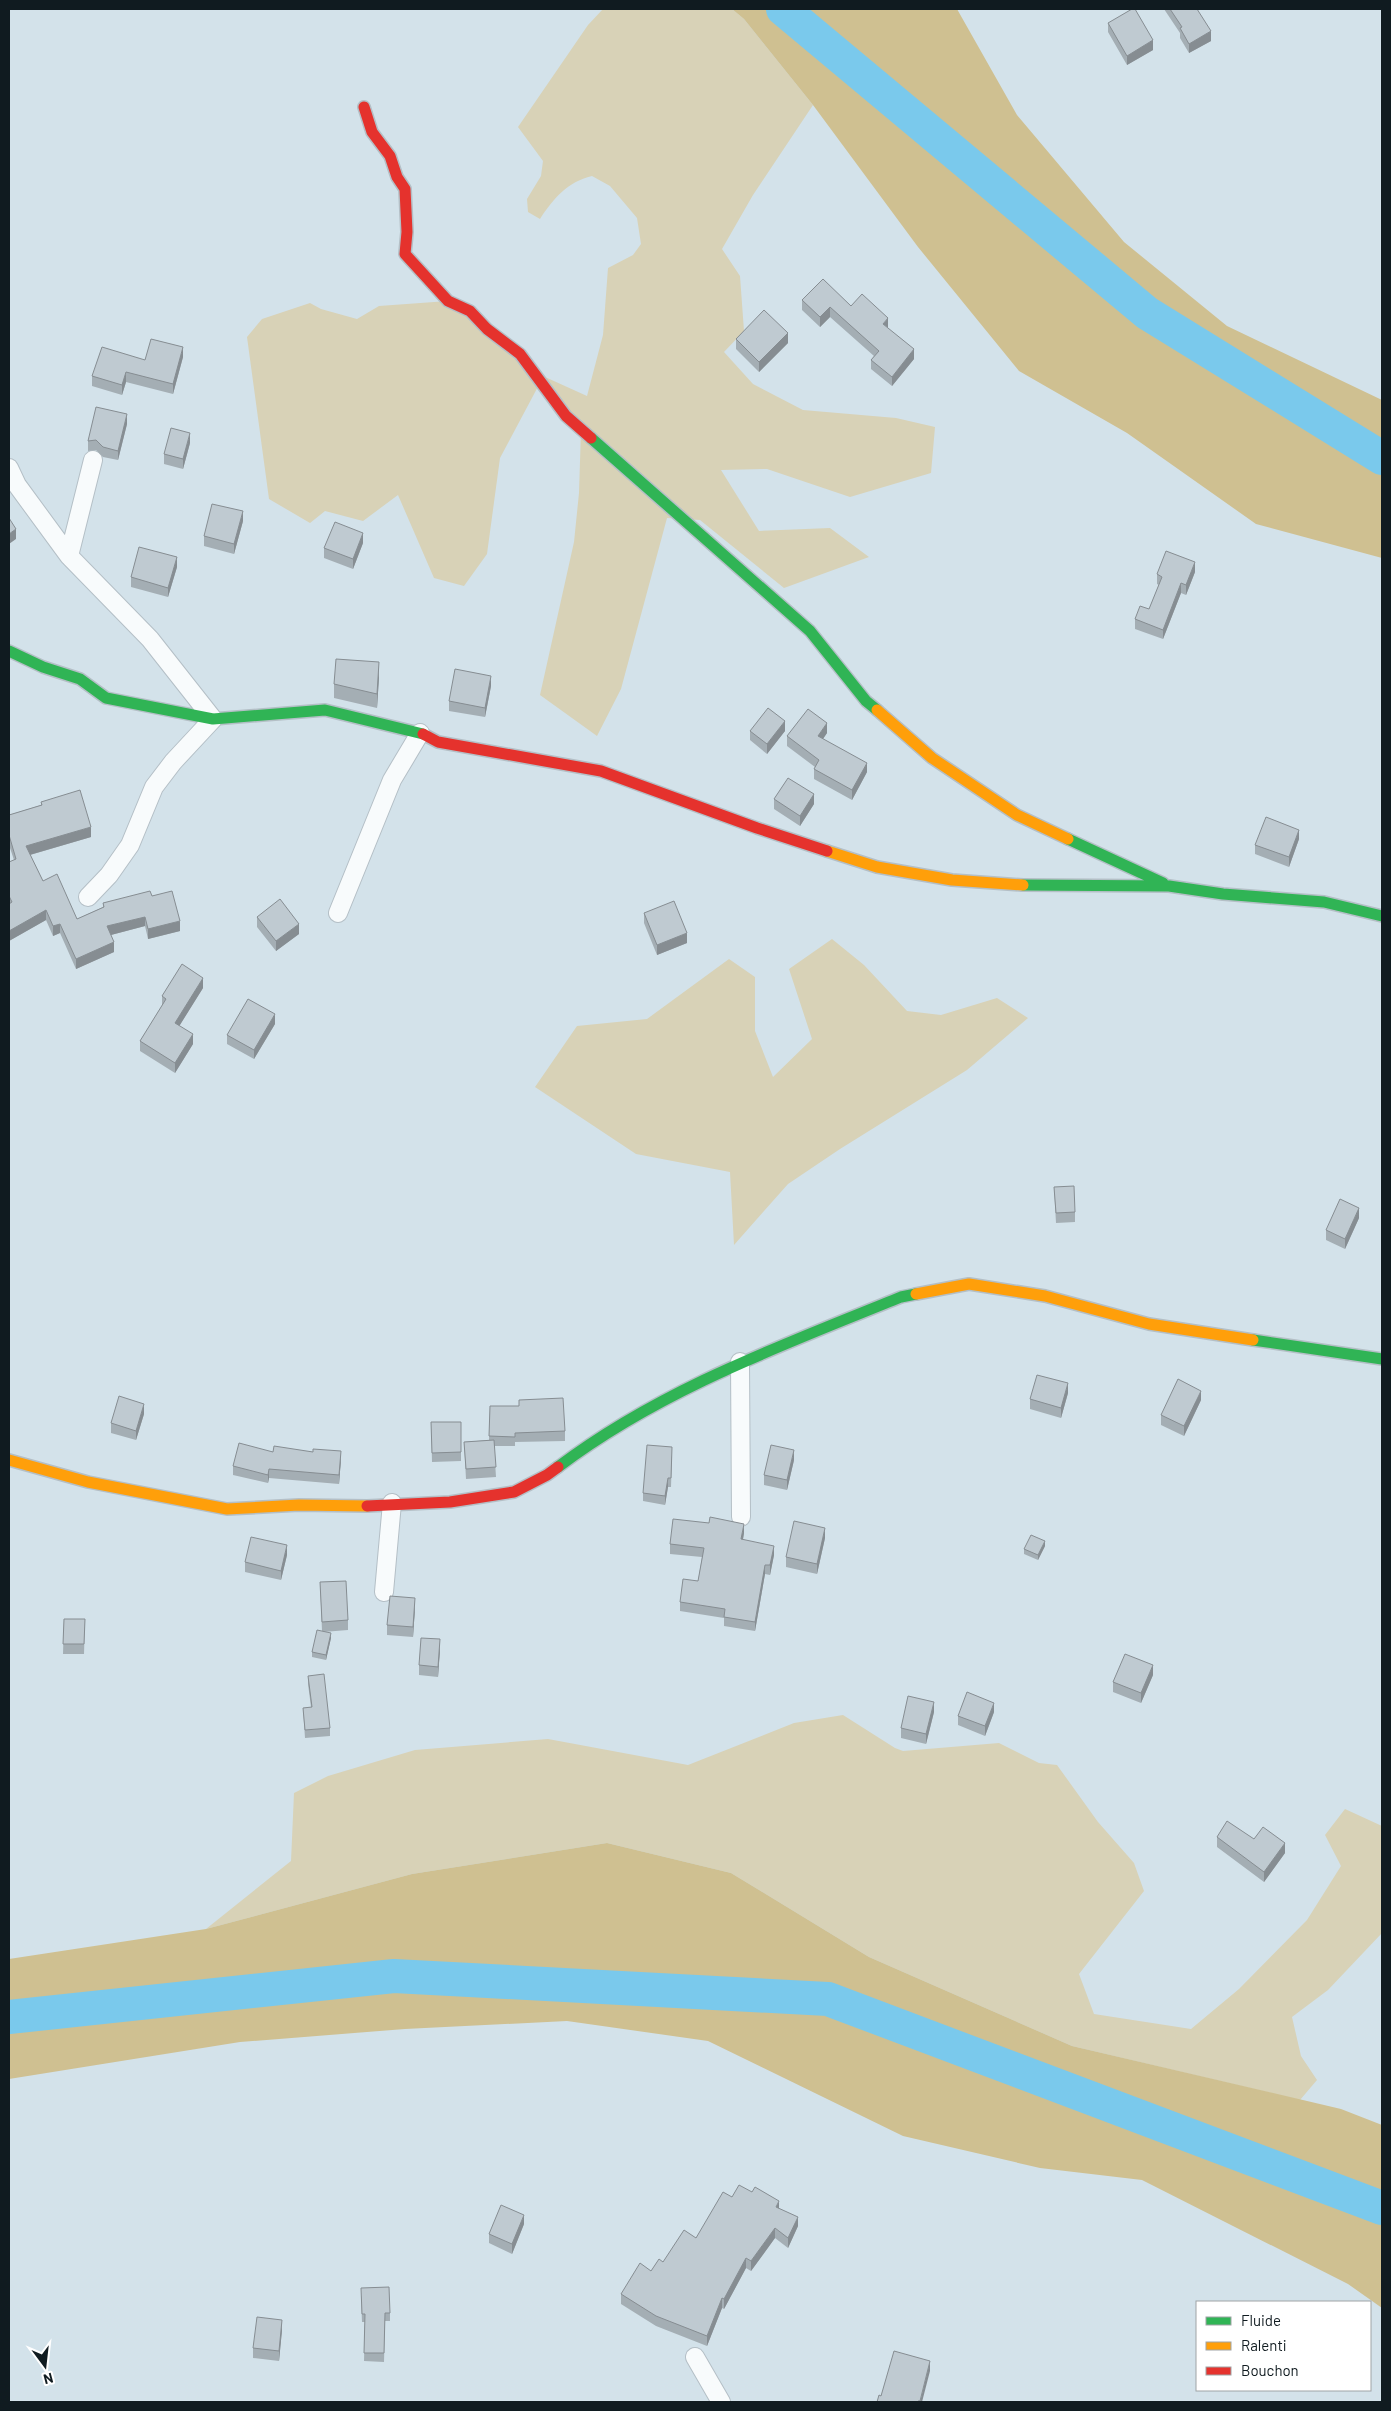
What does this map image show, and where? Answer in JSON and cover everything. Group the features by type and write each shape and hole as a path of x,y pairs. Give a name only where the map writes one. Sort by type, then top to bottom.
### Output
{"street":[{"path":"364,107 372,132 390,156 397,177 405,189 407,232 405,254 448,302 470,311 487,329 520,354 566,416 670,505 810,630 866,701 932,758 1017,815 1169,886"},
{"path":"69,556 93,460"},
{"path":"9,468 17,484 69,556 150,640 213,719"},
{"path":"9,651 43,667 80,679 106,698 213,719 325,710 420,733 438,742 601,770 757,828 877,867 952,880 1027,886 1169,886 1223,894 1324,902 1382,916"},
{"path":"88,897 109,875 130,845 154,787 213,719"},
{"path":"338,913 392,780 420,733"},
{"path":"9,1460 97,1484 227,1509 299,1505 350,1507 450,1502 514,1492 547,1475 594,1440 649,1407 740,1362 810,1332 900,1298 968,1284 1044,1296 1148,1324 1382,1359"},
{"path":"740,1362 741,1517"},
{"path":"384,1592 392,1504"},
{"path":"695,2357 722,2402"}],"shaded area":[{"path":"603,9 732,9 744,19 813,105 753,195 722,249 740,276 744,331 724,352 753,384 803,410 896,418 935,427 931,473 850,497 767,469 721,470 759,531 830,528 869,557 784,588 700,520 667,518 621,689 597,736 540,695 574,542 579,493 581,430 541,381 500,458 487,554 464,586 434,578 398,495 363,521 325,511 310,523 269,499 247,337 262,319 310,303 321,309 357,319 379,306 448,301 534,372 587,396 603,335 608,268 633,255 641,244 637,218 610,186 592,176 575,182 568,187 551,204 540,219 528,212 527,199 541,176 543,161 518,127 588,25"},
{"path":"732,9 957,9 1017,115 1124,242 1227,326 1382,400 1382,558 1256,524 1127,433 1019,371 918,247 813,105 744,19"},
{"path":"832,939 864,965 907,1011 941,1015 997,998 1028,1018 967,1070 840,1149 788,1184 734,1245 730,1172 636,1154 535,1087 577,1026 647,1019 729,959 755,977 755,1031 773,1077 812,1039 789,969"},
{"path":"843,1715 895,1748 903,1751 999,1743 1039,1763 1057,1765 1098,1822 1134,1863 1144,1891 1079,1974 1094,2014 1191,2029 1239,1989 1307,1920 1341,1866 1325,1835 1345,1809 1382,1826 1382,1933 1328,1990 1292,2017 1301,2056 1317,2080 1300,2100 1072,2046 869,1957 731,1873 607,1843 412,1874 206,1929 291,1861 294,1793 328,1776 415,1750 548,1739 688,1765 794,1723"},
{"path":"607,1843 731,1873 869,1957 1072,2046 1341,2109 1382,2125 1382,2308 1348,2284 1142,2180 1040,2168 903,2136 708,2041 567,2021 405,2029 240,2042 9,2079 9,1959 206,1929 412,1874"}],"building":[{"path":"1135,9 1153,40 1127,56 1108,23"},
{"path":"1170,9 1197,9 1211,31 1189,44 1180,28 1182,27"},
{"path":"823,279 851,306 862,294 888,318 883,324 914,349 892,377 871,360 879,351 830,307 820,317 802,300"},
{"path":"764,310 788,333 759,362 736,339"},
{"path":"151,339 183,347 173,384 126,372 122,385 92,376 102,347 145,360"},
{"path":"96,407 127,414 118,451 103,447 96,440 88,441"},
{"path":"171,428 190,433 183,459 164,454"},
{"path":"212,504 243,511 234,544 204,536"},
{"path":"9,518 16,529 9,534"},
{"path":"335,522 363,533 353,559 324,548"},
{"path":"139,547 177,557 168,588 131,577"},
{"path":"1166,551 1195,562 1186,585 1181,583 1163,630 1135,619 1140,606 1149,609 1162,577 1157,574"},
{"path":"336,659 379,662 377,694 334,684"},
{"path":"455,669 491,676 485,708 449,701"},
{"path":"768,708 785,721 767,744 750,731"},
{"path":"808,709 827,723 818,736 867,763 852,790 814,769 819,760 787,736"},
{"path":"788,778 814,794 800,816 774,799"},
{"path":"80,790 91,827 26,846 43,881 57,874 77,919 104,907 103,903 150,891 152,896 172,891 180,921 148,929 145,917 107,926 114,942 76,959 60,924 53,926 46,910 9,931 9,904 12,902 9,896 9,862 16,859 9,835 9,815 42,805 41,802"},
{"path":"1266,817 1299,830 1289,857 1255,845"},
{"path":"280,899 299,924 276,941 257,917"},
{"path":"674,901 687,933 657,945 644,913"},
{"path":"182,964 203,978 175,1023 193,1034 175,1063 140,1041 166,999 162,996"},
{"path":"248,999 275,1014 254,1050 227,1035"},
{"path":"1074,1186 1075,1212 1056,1213 1054,1187"},
{"path":"1340,1199 1359,1208 1345,1239 1326,1230"},
{"path":"1037,1375 1068,1383 1061,1408 1030,1399"},
{"path":"1178,1379 1201,1391 1184,1426 1161,1415"},
{"path":"119,1396 144,1404 136,1431 111,1423"},
{"path":"563,1398 565,1431 515,1433 515,1437 489,1436 490,1406 519,1406 519,1400"},
{"path":"431,1422 461,1422 461,1452 432,1453"},
{"path":"494,1440 496,1467 466,1469 464,1442"},
{"path":"239,1443 273,1452 274,1446 313,1452 313,1449 341,1451 339,1475 269,1469 268,1475 233,1466"},
{"path":"647,1445 672,1447 671,1478 668,1478 665,1496 643,1493"},
{"path":"771,1445 794,1450 787,1480 764,1475"},
{"path":"710,1517 744,1524 741,1539 774,1546 770,1565 765,1565 755,1622 724,1617 725,1609 680,1602 683,1579 698,1581 704,1548 670,1544 673,1519 709,1523"},
{"path":"794,1521 825,1528 817,1564 786,1557"},
{"path":"1031,1535 1045,1541 1038,1555 1024,1549"},
{"path":"251,1537 287,1545 281,1571 245,1562"},
{"path":"346,1581 348,1620 322,1622 320,1582"},
{"path":"390,1596 415,1598 413,1627 387,1625"},
{"path":"64,1619 85,1619 84,1644 63,1644"},
{"path":"317,1630 331,1633 326,1655 312,1652"},
{"path":"421,1638 440,1639 438,1667 419,1665"},
{"path":"1125,1654 1153,1665 1141,1693 1113,1682"},
{"path":"324,1674 330,1728 305,1730 303,1708 312,1707 308,1676"},
{"path":"967,1692 994,1703 985,1726 958,1716"},
{"path":"908,1696 934,1702 926,1734 901,1728"},
{"path":"1227,1821 1254,1839 1263,1827 1285,1843 1264,1872 1217,1837"},
{"path":"739,2185 752,2192 755,2187 779,2201 776,2207 798,2217 788,2238 775,2228 751,2261 746,2258 724,2299 722,2298 707,2336 656,2316 621,2294 640,2263 651,2271 659,2259 663,2262 684,2230 696,2238 723,2192 732,2197"},
{"path":"501,2205 524,2215 512,2244 489,2234"},
{"path":"389,2287 390,2313 385,2313 384,2353 364,2353 365,2314 362,2314 361,2288"},
{"path":"257,2317 282,2320 279,2351 253,2348"},
{"path":"894,2351 930,2361 920,2401 877,2402 879,2395 881,2396"}],"waterway":[{"path":"783,9 1147,313 1382,458"},
{"path":"9,2017 394,1976 828,1999 1382,2208"}],"traffic: fast":[{"path":"591,438 810,631 866,701 877,710"},
{"path":"9,651 43,667 80,679 106,698 213,719 325,710 423,734"},
{"path":"1068,839 1163,883"},
{"path":"1023,885 1169,886 1223,894 1324,902 1382,916"},
{"path":"558,1467 597,1439 638,1414 724,1371 901,1297 916,1294"},
{"path":"1253,1340 1382,1359"}],"traffic: slow":[{"path":"877,710 932,758 1017,815 1068,839"},
{"path":"827,851 877,867 952,880 1023,885"},
{"path":"916,1294 969,1284 1045,1296 1149,1324 1253,1340"},
{"path":"9,1460 88,1482 227,1509 299,1505 367,1506"}],"traffic: jam":[{"path":"364,107 372,132 390,156 397,177 405,189 407,232 405,254 448,301 470,311 487,329 520,354 566,416 591,438"},
{"path":"423,734 438,742 601,771 757,828 827,851"},
{"path":"367,1506 450,1502 514,1492 547,1475 558,1467"}]}
